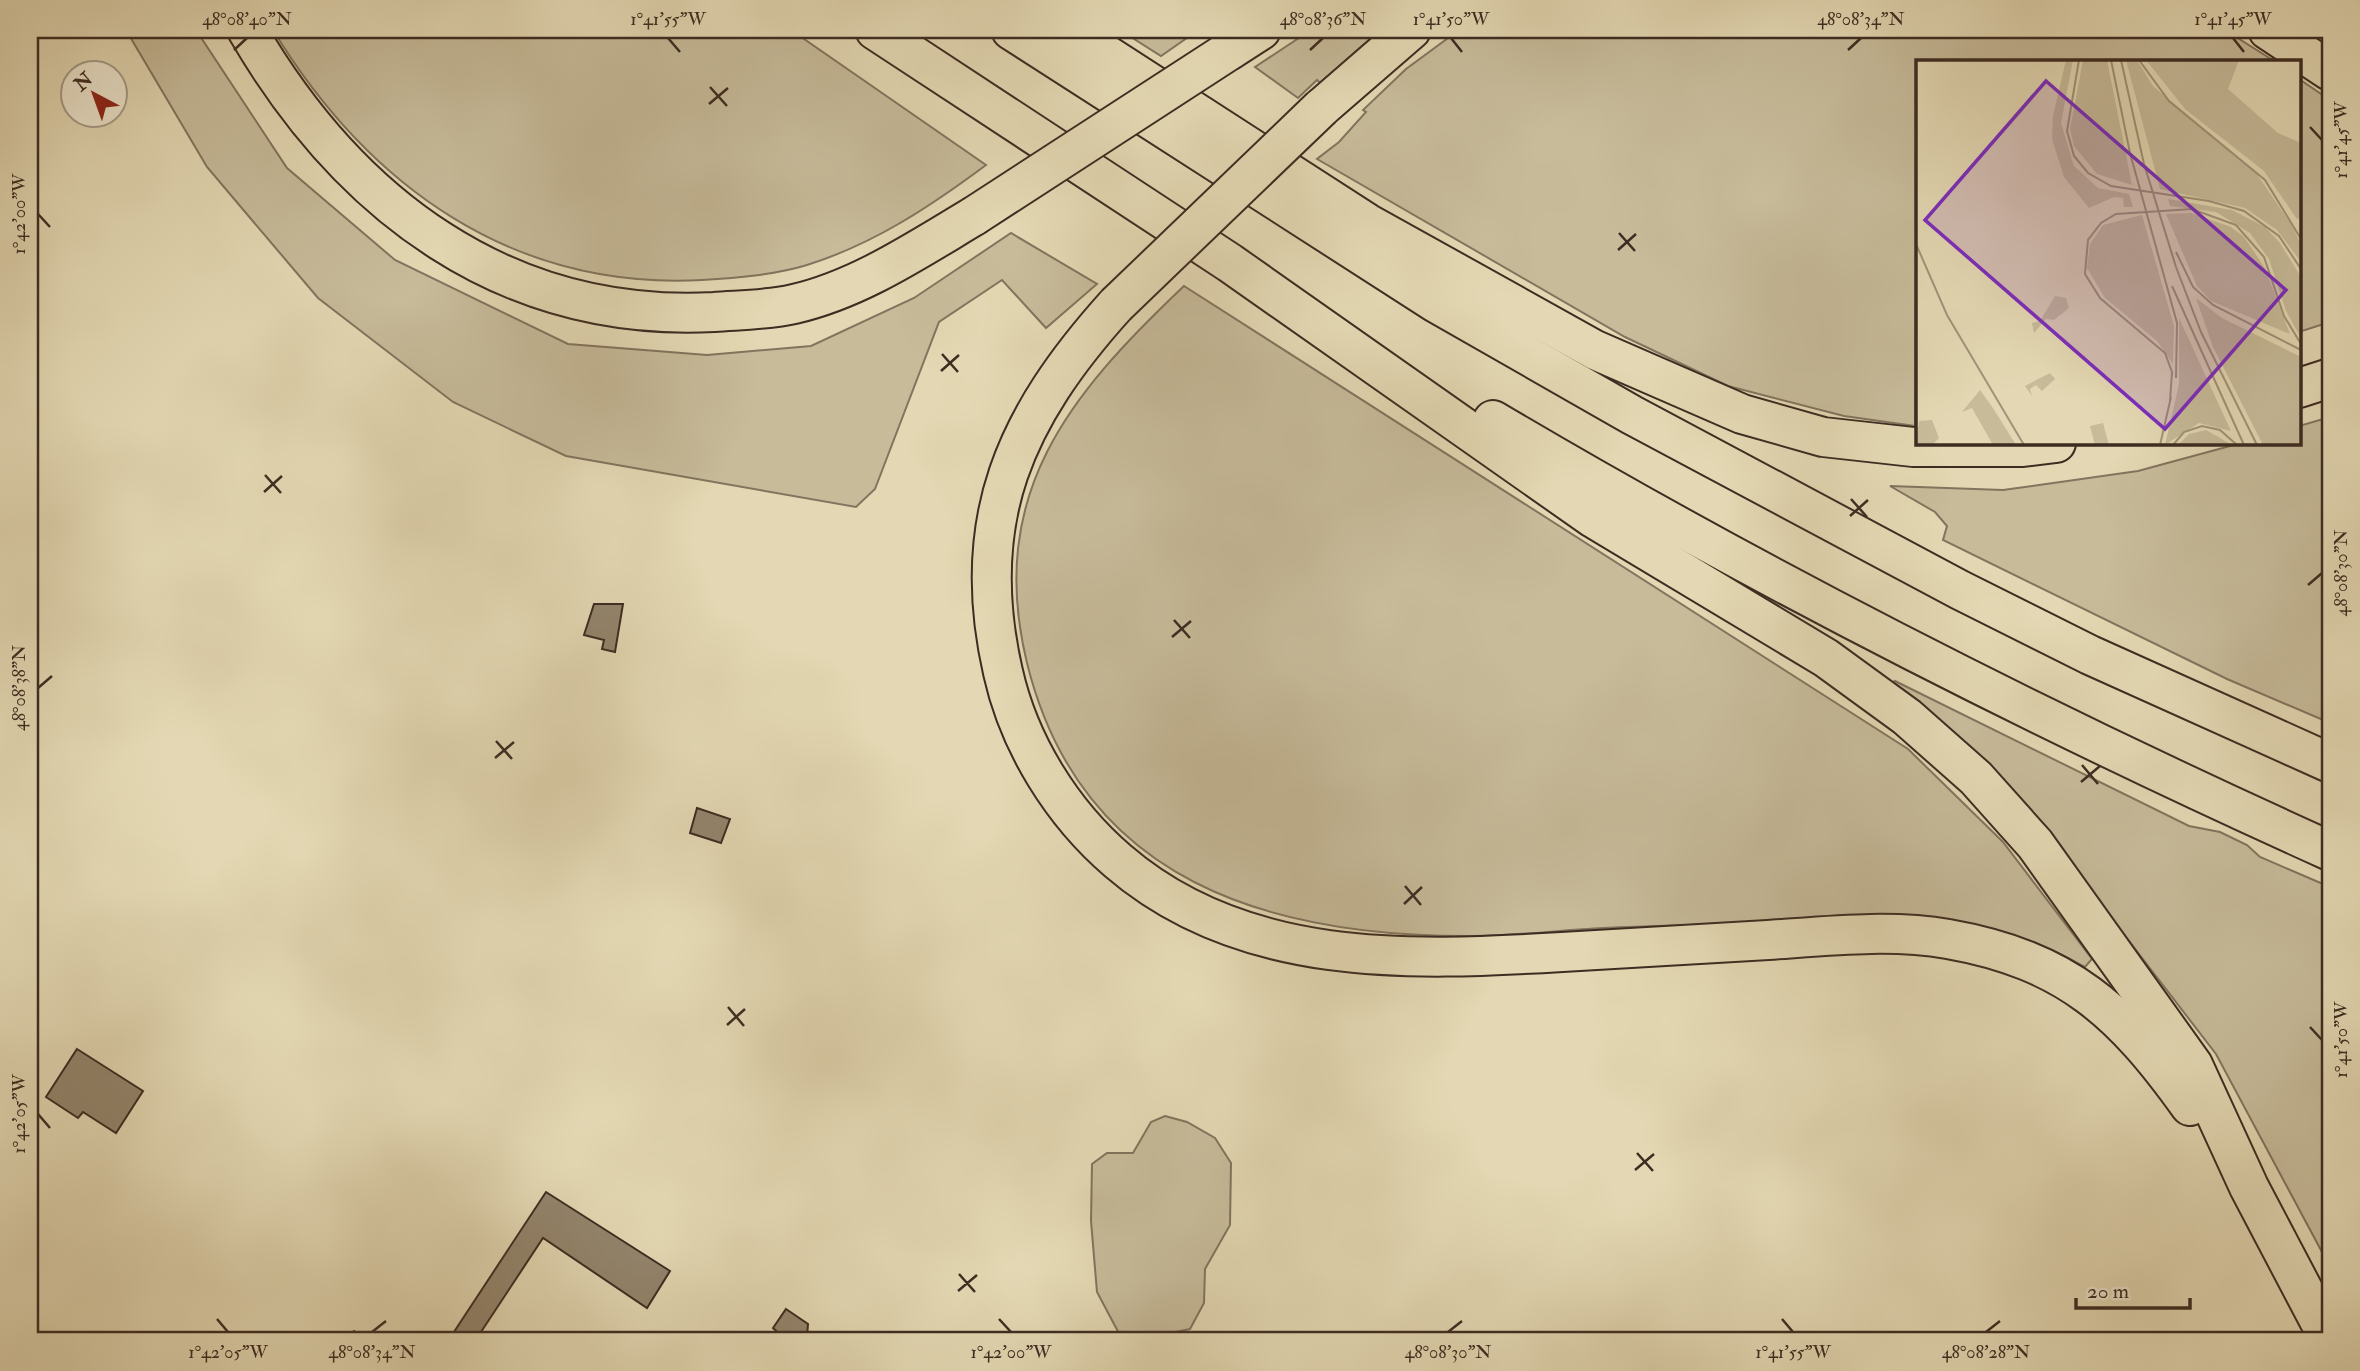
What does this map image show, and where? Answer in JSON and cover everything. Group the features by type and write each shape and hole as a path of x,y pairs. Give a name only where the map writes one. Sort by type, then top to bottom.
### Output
{"highway":[{"path":"247,30 283,87 327,140 383,200 451,249 522,283 559,295 610,306 678,313 793,304 871,275 974,216 1245,40"},
{"path":"875,30 1230,263 1593,518 1826,658 1907,717 1976,778 2035,844 2193,1065 2249,1187 2330,1341"},
{"path":"1011,30 1436,303 1632,415 1960,590 2090,655 2330,763"},
{"path":"1068,30 1367,223 1595,350 1742,414 1823,437 1913,447 2023,447 2048,444"},
{"path":"1411,30 1321,108 1116,305 1071,355 1038,404 1003,492 995,527 990,603 1006,686 1020,727 1042,771 1095,841 1159,893 1237,930 1317,950 1354,955 1497,955 1823,936 1900,935 1945,939 2028,961 2095,998 2149,1049 2249,1187"},
{"path":"2268,30 2330,72"},
{"path":"1230,263 1609,488 1850,619 2062,726 2330,851"},
{"path":"2300,388 2330,378"}],"shaded area":[{"path":"126,30 196,30 287,168 395,260 568,344 707,355 811,346 914,298 1011,233 1097,284 1046,328 1002,280 939,322 875,489 856,507 566,456 453,402 318,298 207,167"},
{"path":"273,30 791,30 986,165 923,209 879,235 807,265 755,276 702,280 633,279 569,267 509,247 453,218 401,181 354,137 311,86"},
{"path":"1120,30 1209,30 1197,31 1161,56"},
{"path":"1311,30 1380,30 1320,83 1317,80 1298,98 1255,67"},
{"path":"1459,30 2225,30 2272,60 1916,60 1915,426 1844,416 1728,386 1625,337 1317,159 1339,142 1366,112 1363,110 1406,69"},
{"path":"2300,80 2330,100 2330,322 2300,332"},
{"path":"1184,286 1908,749 2003,842 2092,959 2085,967 2047,948 2011,935 1941,921 1870,920 1627,927 1489,936 1398,934 1325,925 1257,908 1194,882 1138,846 1091,798 1053,738 1027,663 1017,603 1018,548 1028,498 1047,452 1073,409 1105,367"},
{"path":"2330,417 2330,723 2227,679 1943,540 1947,526 1935,512 1890,486 2003,490 2138,471 2237,444 2300,444 2300,426"},
{"path":"1895,681 2189,826 2220,832 2247,845 2260,857 2330,887 2330,1267 2216,1054 2068,862 1890,684"},
{"path":"1165,1116 1187,1122 1215,1138 1231,1163 1230,1225 1205,1269 1204,1303 1190,1329 1155,1336 1156,1341 1123,1341 1097,1292 1091,1221 1092,1164 1107,1153 1133,1153 1151,1122"}],"building":[{"path":"594,604 623,604 615,652 602,649 604,640 584,635"},
{"path":"697,808 730,819 721,843 690,833"},
{"path":"77,1049 143,1091 116,1133 83,1112 78,1118 46,1097"},
{"path":"546,1192 670,1271 647,1308 543,1238 475,1341 448,1341"},
{"path":"786,1309 808,1324 807,1337 802,1341 788,1341 773,1328"},
{"path":"354,1331 369,1341 347,1341"}]}
